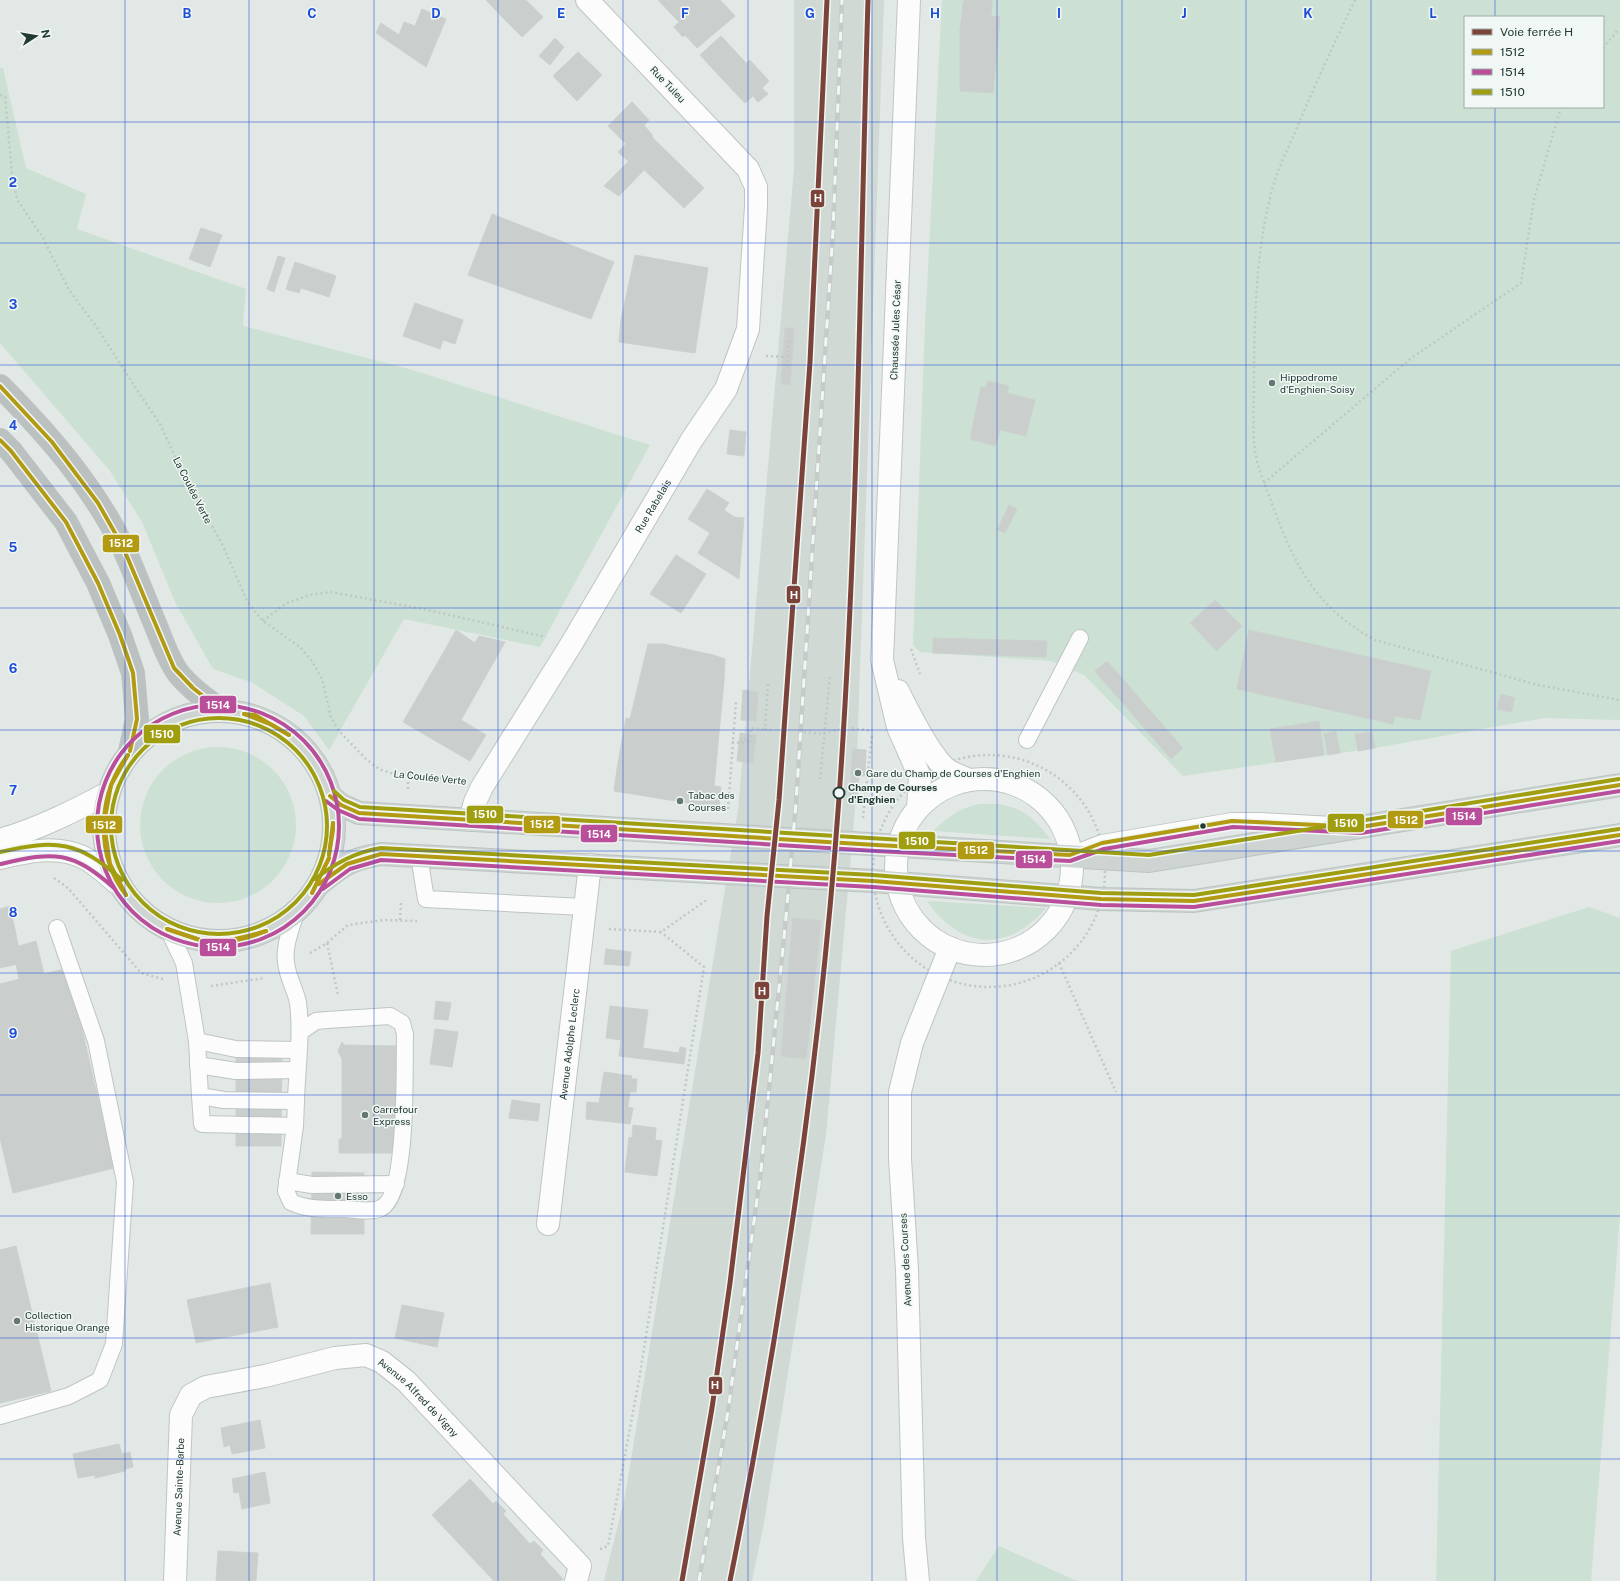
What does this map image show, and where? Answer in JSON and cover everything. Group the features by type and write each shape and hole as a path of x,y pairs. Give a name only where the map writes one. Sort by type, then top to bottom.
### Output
{"highway":[{"path":"0,386 22,408 73,467 98,503 123,547 164,647 177,671 190,687 221,710"},
{"path":"0,440 66,522 98,583 120,635 133,673 136,704 137,719 130,751"}],"main road":[{"path":"221,710 242,713 262,719 281,729 292,737 312,758 322,776 330,796 333,810 333,841 325,870 319,884 309,899 296,912 277,926 245,939 226,942 187,938 169,931 149,919 132,903 118,884 105,849 104,812 108,794 117,771 130,751 156,728 171,720 204,711 221,710"},
{"path":"330,796 341,805 359,813 1149,861 1620,785"},
{"path":"319,884 341,866 361,857 381,854 590,865 735,875 873,881 1101,899 1194,902 1620,835"}],"street":[{"name":"Rue Tuleu","path":"587,0 748,169"},
{"name":"Chaussée Jules César","path":"909,0 882,660 898,728 920,777 918,808"},
{"name":"Rue Rabelais","path":"470,820 474,802 482,787 572,643 691,441 726,389 748,329 756,187 748,169"},
{"name":"Chaussée Jules César","path":"882,660 918,730 942,765 969,780"},
{"path":"993,779 1010,782 1039,798 1060,823 1067,839 1071,873 1068,896 1056,917 1036,938 1010,951 982,955 959,951 937,942 920,927 905,907 897,884 896,845 907,824 918,808 930,796 946,787 969,780 993,779"},
{"path":"0,840 24,833 58,820 108,794"},
{"path":"0,858 28,851 59,851 74,854 88,860 118,884"},
{"name":"Avenue Adolphe Leclerc","path":"548,1224 590,865"},
{"name":"Avenue des Courses","path":"918,1581 914,1538 906,1270 900,1159 900,1092 912,1043 950,948"},
{"name":"Avenue Alfred de Vigny","path":"191,1395 206,1387 265,1376 335,1358 366,1355 382,1362 406,1381 580,1566 576,1581"},
{"name":"Avenue Sainte-Barbe","path":"175,1581 180,1415 191,1395"}],"lane":[{"path":"0,377 22,408"},
{"path":"1027,740 1080,638"},
{"path":"419,856 426,899 583,918"},
{"path":"296,912 286,946 286,967 298,1002 300,1032 295,1126 286,1191 291,1202 300,1206 311,1208 380,1209 388,1202 396,1184 402,1155 405,1034 402,1023 390,1016 316,1021 300,1032"},
{"path":"0,1416 69,1396 100,1380 114,1344 124,1182 96,1042 57,928"},
{"path":"169,931 184,963 188,986 197,1041 202,1124 295,1126"},
{"path":"197,1041 236,1049 298,1050"},
{"path":"198,1066 236,1071 297,1070"},
{"path":"200,1096 224,1100 296,1100"},
{"path":"287,1181 312,1184 396,1184"}],"path":[{"path":"1355,0 1328,55 1275,180 1267,215 1256,306 1254,363 1255,451 1264,483 1289,546 1308,582 1324,602 1359,631 1375,640 1396,647 1538,685 1620,700"},
{"path":"1604,47 1617,31 1620,31"},
{"name":"La Coulée Verte","path":"0,95 5,97 13,184 18,201 43,238 69,290 96,326 160,424 169,440 184,476 223,546 248,603 263,621 300,647 312,661 322,679 331,717 339,731 370,762 379,769 391,773 470,781 482,787"},
{"path":"1264,483 1410,359 1521,283 1534,199 1561,108"},
{"path":"787,367 789,340"},
{"path":"764,356 788,357"},
{"path":"263,621 285,604 310,595 331,592 428,610 572,643"},
{"path":"820,779 823,734 827,712 830,676"},
{"path":"765,729 768,684"},
{"path":"726,835 736,702"},
{"path":"732,742 750,744 751,728 771,730"},
{"path":"804,732 823,734 841,729"},
{"path":"863,821 872,731"},
{"path":"50,876 68,888 141,973 188,986 210,986 265,978 327,943 348,925 384,920 424,922"},
{"path":"661,932 713,895"},
{"path":"572,1558 608,1546 641,1372 704,966 661,932 583,918"},
{"path":"327,943 343,1019"},
{"path":"1059,963 1116,1092"}],"shaded area":[{"path":"794,0 884,0 855,810 826,1135 764,1523 752,1581 604,1581 625,1496 738,810 794,169"}],"green space":[{"name":"Hippodrome d'Enghien-Soisy","path":"942,0 1620,0 1620,720 1545,718 1375,748 1183,776 1084,675 1051,661 920,652 913,645 925,325"},
{"path":"0,68 3,68 26,168 86,194 77,229 246,289 243,326 409,369 650,445 540,647 404,619 329,750 304,716 253,683 213,669 175,602 142,522 110,471 0,343"},
{"path":"210,747 226,747 241,750 255,756 273,770 287,788 293,802 296,825 293,848 287,862 273,880 255,894 241,900 226,903 210,903 195,900 181,894 163,880 153,868 143,848 140,833 140,817 143,802 149,788 163,770 175,760 195,750"},
{"path":"979,804 1002,805 1020,810 1035,821 1050,839 933,831 954,814 965,808"},
{"path":"927,901 1046,908 1031,923 1016,933 1000,938 985,940 969,937 954,929 940,917"},
{"path":"1589,907 1620,918 1620,1216 1591,1581 1436,1581 1451,951"},
{"path":"999,1546 1077,1581 976,1581"}],"building":[{"path":"486,0 519,0 502,17"},
{"path":"519,0 526,0 543,17 522,37 502,17"},
{"path":"658,0 721,1 683,37 674,27 679,22"},
{"path":"964,0 976,0 960,31 963,5"},
{"path":"976,0 983,0 982,15 1000,17 993,93 960,91 960,31"},
{"path":"983,0 992,0 991,15 982,15"},
{"path":"721,1 735,16 697,48 685,35"},
{"path":"422,9 446,19 426,67 376,33 381,23 399,35 404,22 415,26"},
{"path":"721,36 746,63 725,82 700,55"},
{"path":"555,38 564,47 550,65 539,56"},
{"path":"578,52 602,75 577,101 553,76"},
{"path":"750,60 769,81 762,88 768,94 758,102 753,96 745,103 725,82"},
{"path":"632,102 649,120 626,144 608,126"},
{"path":"644,125 653,136 628,161 618,152"},
{"path":"652,137 704,188 684,208 632,158"},
{"path":"632,158 644,170 619,196 604,186"},
{"path":"492,214 614,262 591,319 468,275"},
{"path":"201,228 222,235 210,267 189,259"},
{"path":"635,255 708,268 695,353 619,342 621,320"},
{"path":"278,256 285,258 274,292 267,289"},
{"path":"295,262 336,276 329,297 301,288 299,293 286,289"},
{"path":"415,303 463,320 455,344 443,340 440,349 403,336"},
{"path":"785,328 794,328 790,385 781,384"},
{"path":"988,381 1009,386 1007,393 1035,400 1026,436 1000,430 995,446 970,439 981,387 985,388"},
{"path":"730,430 746,432 744,456 727,454"},
{"path":"707,489 729,503 724,510 734,517 744,518 739,579 698,553 710,533 688,519"},
{"path":"1009,505 1017,509 1005,533 997,530"},
{"path":"676,555 706,574 681,613 650,594"},
{"path":"1215,600 1242,626 1217,651 1190,623"},
{"path":"456,630 475,643 461,667 442,655"},
{"path":"1249,630 1431,671 1420,720 1395,716 1393,724 1237,689"},
{"path":"479,636 505,642 461,720 438,706"},
{"path":"933,638 1047,641 1046,657 933,653"},
{"path":"648,644 663,644 713,655 711,679 724,681 714,786 617,769 626,718 630,719"},
{"path":"442,655 461,667 422,733 403,722"},
{"path":"713,655 725,659 724,681 711,679"},
{"path":"1107,661 1183,748 1171,759 1095,671"},
{"path":"743,690 758,692 756,721 741,720"},
{"path":"1501,694 1515,698 1511,712 1497,709"},
{"path":"438,706 486,735 470,761 422,733"},
{"path":"1319,721 1324,755 1276,762 1270,729"},
{"path":"1336,731 1340,753 1328,755 1324,734"},
{"path":"1372,732 1375,748 1358,751 1355,734"},
{"path":"740,733 756,735 753,763 737,761"},
{"name":"Gare du Champ de Courses d'Enghien","path":"853,749 866,750 865,776 859,776 857,801 849,801"},
{"path":"617,769 721,787 719,808 614,791"},
{"path":"10,906 22,963 0,968 0,909"},
{"path":"793,918 821,921 806,1059 781,1056"},
{"path":"36,941 44,974 68,968 114,1168 13,1193 0,1138 0,984 19,979 16,964 22,963 19,946"},
{"path":"606,949 631,952 629,966 604,964"},
{"path":"436,1001 451,1003 448,1020 434,1019"},
{"path":"610,1006 648,1010 643,1048 679,1053 680,1047 686,1048 684,1064 619,1056 621,1040 606,1038"},
{"path":"435,1029 458,1032 452,1067 430,1064"},
{"path":"342,1042 344,1045 396,1046 396,1153 339,1153 339,1139 342,1139 342,1059 338,1051"},
{"path":"236,1043 282,1043 281,1146 236,1146"},
{"path":"604,1072 632,1076 631,1079 637,1079 636,1092 630,1092 628,1107 633,1108 630,1124 586,1119 587,1102 599,1103"},
{"path":"512,1100 540,1104 538,1121 509,1118"},
{"path":"633,1125 656,1128 655,1140 662,1141 657,1176 625,1172 629,1137 632,1138"},
{"name":"Esso","path":"312,1172 364,1173 364,1234 311,1234"},
{"name":"Collection Historique Orange","path":"16,1246 51,1391 0,1403 0,1250"},
{"path":"270,1283 278,1327 196,1343 187,1300"},
{"path":"402,1305 444,1313 437,1347 395,1338"},
{"path":"260,1420 265,1448 232,1454 230,1445 224,1447 221,1428"},
{"path":"119,1444 122,1454 130,1452 133,1467 125,1469 125,1471 95,1478 95,1475 78,1478 73,1454"},
{"path":"265,1472 270,1503 242,1509 239,1492 234,1493 232,1479"},
{"path":"470,1479 493,1504 496,1501 506,1511 503,1514 530,1544 534,1541 543,1550 540,1554 563,1579 561,1581 494,1581 432,1515"},
{"path":"218,1551 258,1553 256,1581 216,1581"}],"railway":[{"path":"699,1581 728,1411 761,1170 786,917 796,803 833,231 842,0"}],"rail line":[{"name":"H","path":"682,1581 712,1408 730,1283 758,1053 767,916 779,800 810,362 827,0"},
{"name":"H","path":"730,1581 766,1387 797,1191 810,1093 831,897 839,798 850,599 858,399 868,0"}],"transit line":[{"name":"1512","path":"0,386 52,442 98,503 123,547 174,668 193,688 221,710"},
{"name":"1512","path":"0,440 11,451 66,522 98,583 120,635 133,673 137,719 130,751"},
{"name":"1514","path":"206,705 230,705 253,710 275,719 295,732 304,740 319,759 330,780 337,802 339,826 337,850 330,872 319,893 304,912 295,920 275,933 253,942 230,947 206,947 183,942 161,933 141,920 124,903 111,883 102,861 97,838 97,814 102,791 111,769 124,749 141,732 161,719 183,710 206,705"},
{"name":"1512","path":"244,714 255,715 289,735"},
{"name":"1512","path":"244,714 272,725 289,735"},
{"name":"1510","path":"208,718 230,718 250,722 270,730 296,749 315,775 323,795 327,815 327,826 327,837 323,857 315,877 296,903 270,922 250,930 230,934 208,934 188,930 168,922 150,910 135,895 123,877 115,857 111,837 111,815 115,795 123,775 135,757 150,742 168,730 188,722 208,718"},
{"name":"1512","path":"126,895 116,879 109,862 105,844 104,825 110,788 128,755"},
{"name":"1512","path":"126,895 110,864 104,824 111,785 128,755"},
{"name":"1510","path":"334,791 344,800 360,807 1149,855 1619,779"},
{"name":"1512","path":"330,796 341,805 359,813 876,845 1070,855 1102,843 1232,821 1361,827 1620,785"},
{"name":"1514","path":"326,801 338,810 359,819 876,851 1070,861 1104,849 1233,827 1361,833 1620,791"},
{"name":"1512","path":"329,855 333,823"},
{"name":"1512","path":"329,855 333,823"},
{"name":"1510","path":"315,879 354,855 381,848 873,875 1101,893 1194,895 1619,829"},
{"name":"1512","path":"319,884 347,864 381,854 873,881 1101,899 1194,901 1620,835"},
{"name":"1514","path":"323,889 350,869 381,860 873,887 1101,905 1194,907 1620,841"},
{"name":"1510","path":"0,852 37,845 66,846 93,857 122,880"},
{"name":"1514","path":"1,864 36,857 62,857 86,867 114,888"},
{"name":"1512","path":"312,893 329,858"},
{"name":"1512","path":"312,893 329,858"},
{"name":"1512","path":"167,929 200,940"},
{"name":"1512","path":"167,929 200,940"},
{"name":"1512","path":"200,940 217,941 233,939 266,931"},
{"name":"1512","path":"200,940 208,942 233,941 266,931"}],"place":[{"name":"Hippodrome d'Enghien-Soisy","path":"1272,383"},
{"name":"Gare du Champ de Courses d'Enghien","path":"858,773"},
{"name":"Champ de Courses d'Enghien","path":"839,793"},
{"name":"Tabac des Courses","path":"680,801"},
{"name":"Carrefour Express","path":"365,1115"},
{"name":"Esso","path":"338,1196"},
{"name":"Collection Historique Orange","path":"17,1321"}]}
